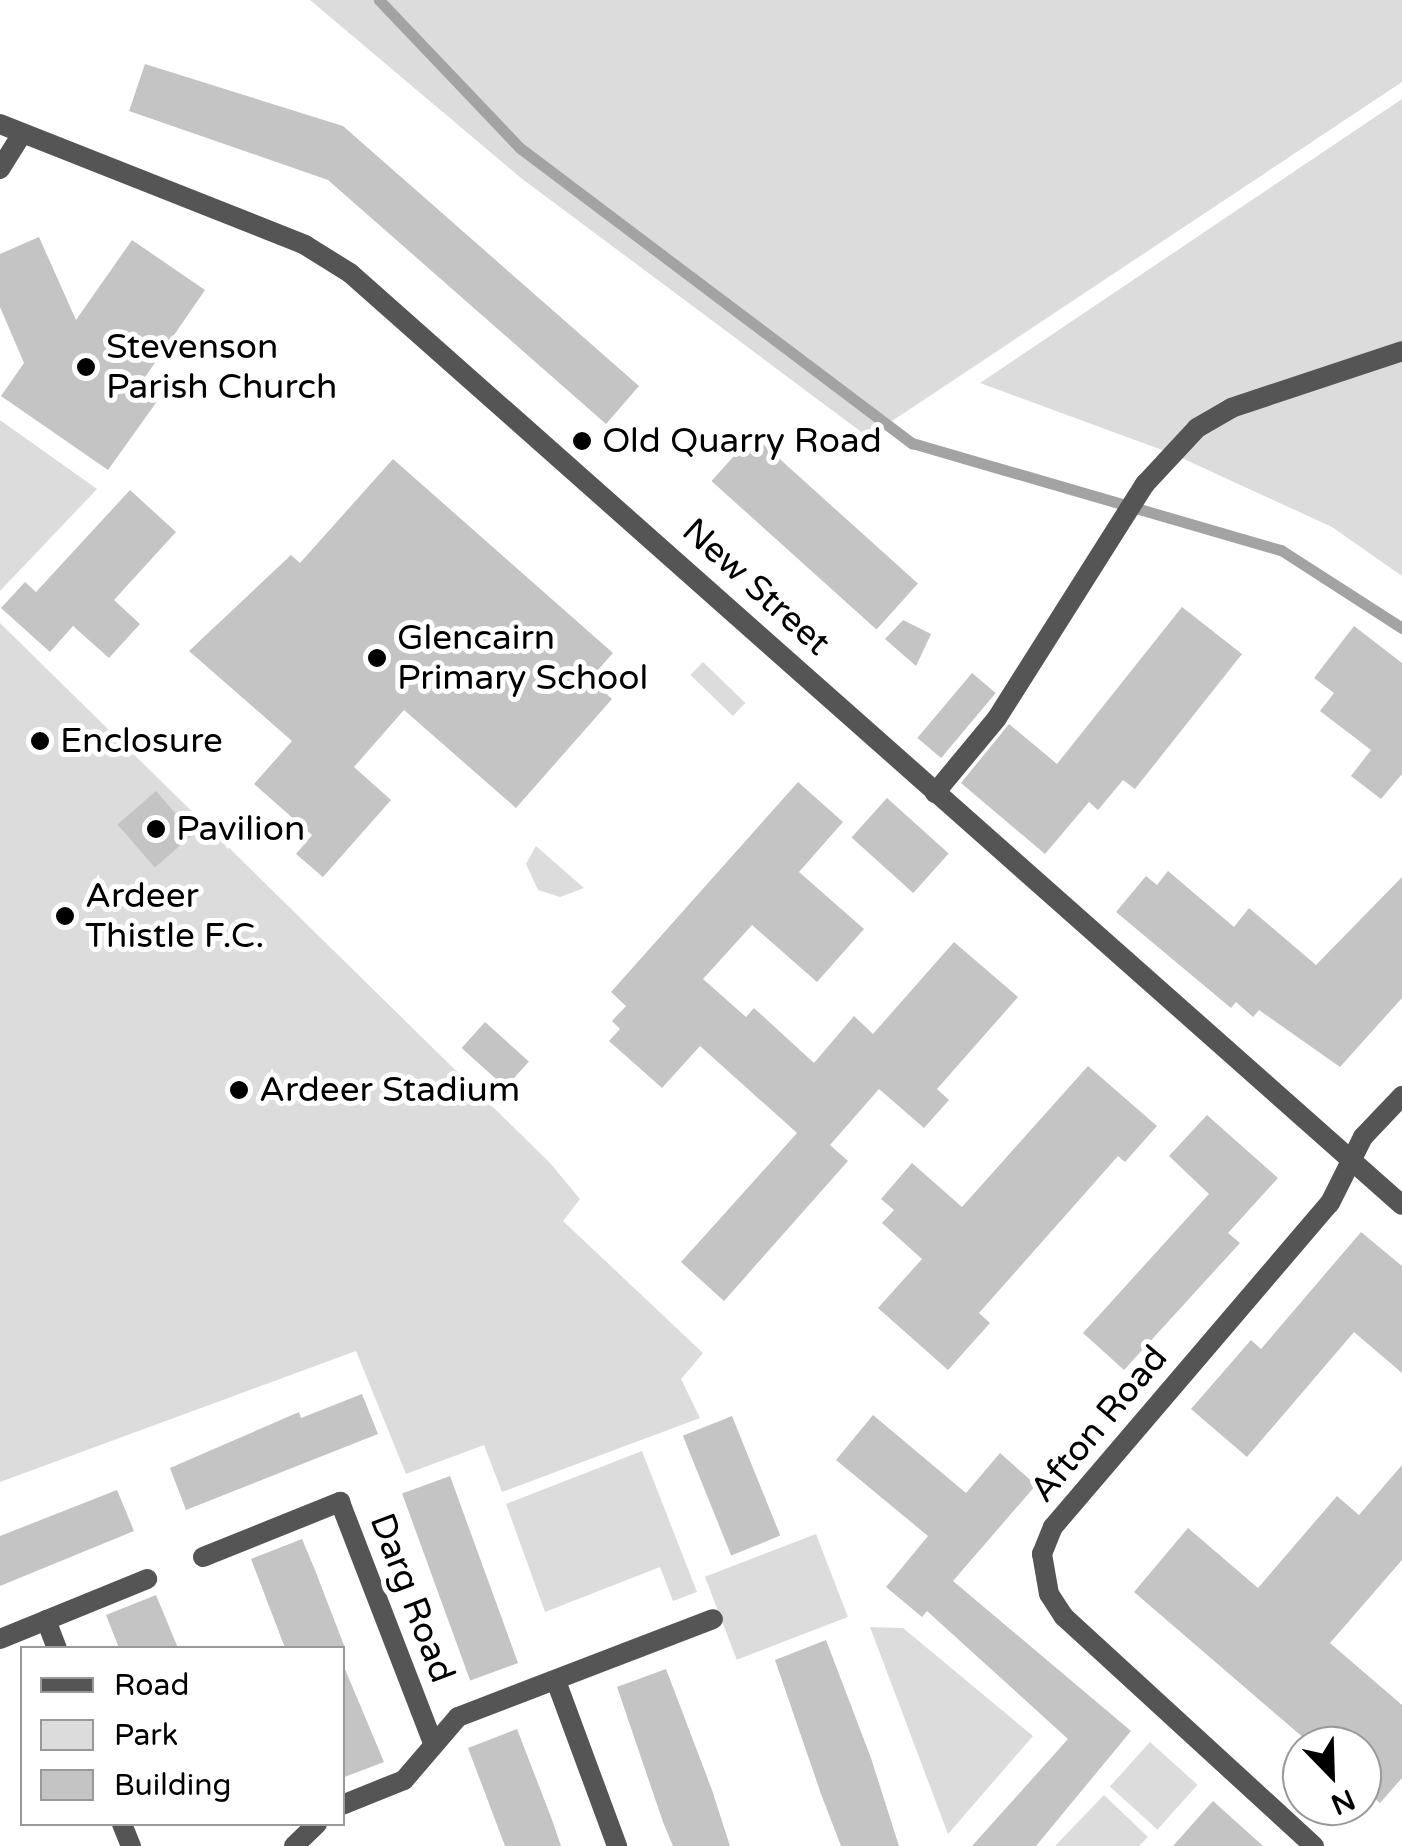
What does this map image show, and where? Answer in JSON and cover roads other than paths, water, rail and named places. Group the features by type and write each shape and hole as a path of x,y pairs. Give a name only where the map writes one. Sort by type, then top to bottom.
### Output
{"street":[{"name":"New Street","path":"0,124 21,136 332,258 1402,1205"},
{"path":"0,169 21,136"},
{"path":"935,793 997,718 1145,484 1197,428 1231,408 1402,351"},
{"name":"Afton Road","path":"1314,1846 1064,1617 1050,1594 1042,1554 1065,1513 1330,1203 1350,1162 1402,1096"},
{"name":"Darg Road","path":"202,1557 340,1502 433,1743"},
{"path":"0,1638 147,1579"},
{"name":"Darg Road","path":"345,1804 404,1780 458,1717 713,1619"},
{"path":"46,1620 56,1646"},
{"path":"556,1680 617,1846"},
{"path":"294,1846 315,1826"}],"waterway":[{"path":"379,0 520,148 912,443 1281,550 1402,628"}],"place":[{"name":"Stevenson Parish Church","path":"86,367"},
{"name":"Old Quarry Road","path":"582,441"},
{"name":"Glencairn Primary School","path":"377,658"},
{"name":"Enclosure","path":"40,741"},
{"name":"Pavilion","path":"156,829"},
{"name":"Ardeer Thistle F.C.","path":"65,916"},
{"name":"Ardeer Stadium","path":"239,1090"}]}
